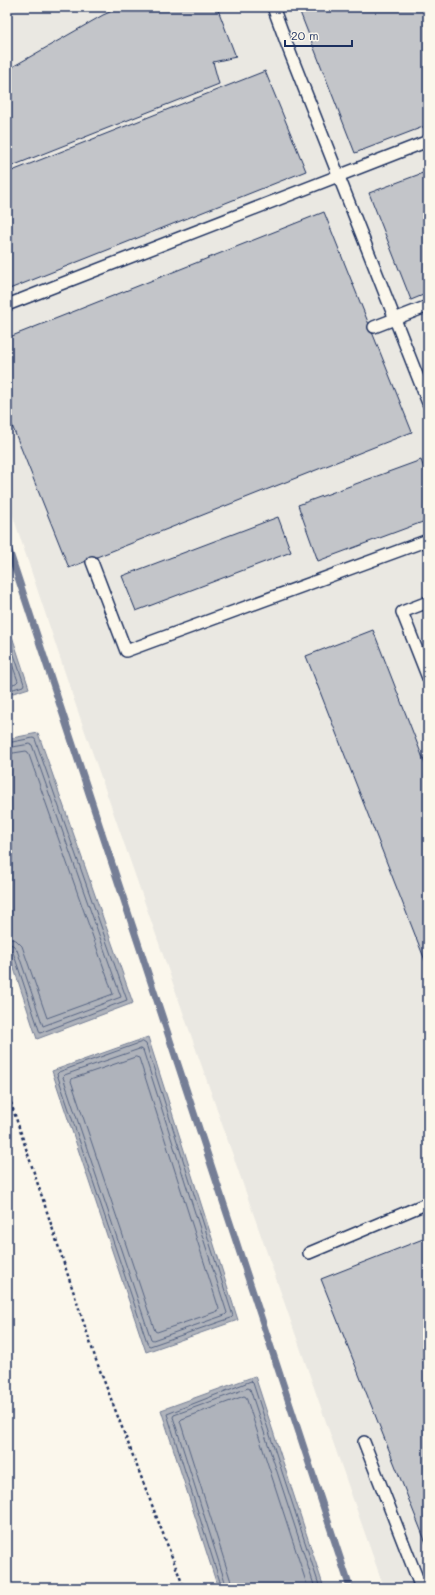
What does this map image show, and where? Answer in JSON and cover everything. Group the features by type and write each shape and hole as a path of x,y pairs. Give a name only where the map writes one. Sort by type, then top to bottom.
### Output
{"lane":[{"path":"273,7 428,403"},
{"path":"7,305 428,141"},
{"path":"374,327 428,306"},
{"path":"92,562 126,651 428,540"},
{"path":"428,602 402,612 428,678"},
{"path":"310,1253 428,1203"},
{"path":"364,1442 421,1588"}],"path":[{"path":"7,1091 96,1360 184,1588"}],"shaded area":[{"path":"22,7 428,7 428,1588 384,1588 74,700 7,498 7,15"}],"water":[{"path":"7,621 29,688 7,695"},
{"path":"38,733 133,1003 37,1039 7,947 7,739"},
{"path":"148,1037 238,1320 146,1352 52,1071"},
{"path":"255,1376 324,1588 218,1588 161,1410"}],"building":[{"path":"122,7 217,7 236,57 213,62 219,84 7,168 7,70 103,15"},
{"path":"298,7 428,7 428,125 355,153"},
{"path":"265,71 306,171 7,290 7,173"},
{"path":"428,171 428,293 411,300 369,193"},
{"path":"324,212 412,432 69,568 7,413 7,338"},
{"path":"428,336 428,349 424,337"},
{"path":"421,460 428,480 428,520 318,561 298,505"},
{"path":"278,517 291,552 136,611 122,576"},
{"path":"373,630 428,771 428,968 306,656"},
{"path":"428,1237 428,1548 321,1279"}],"waterway":[{"path":"7,544 350,1588"}]}
